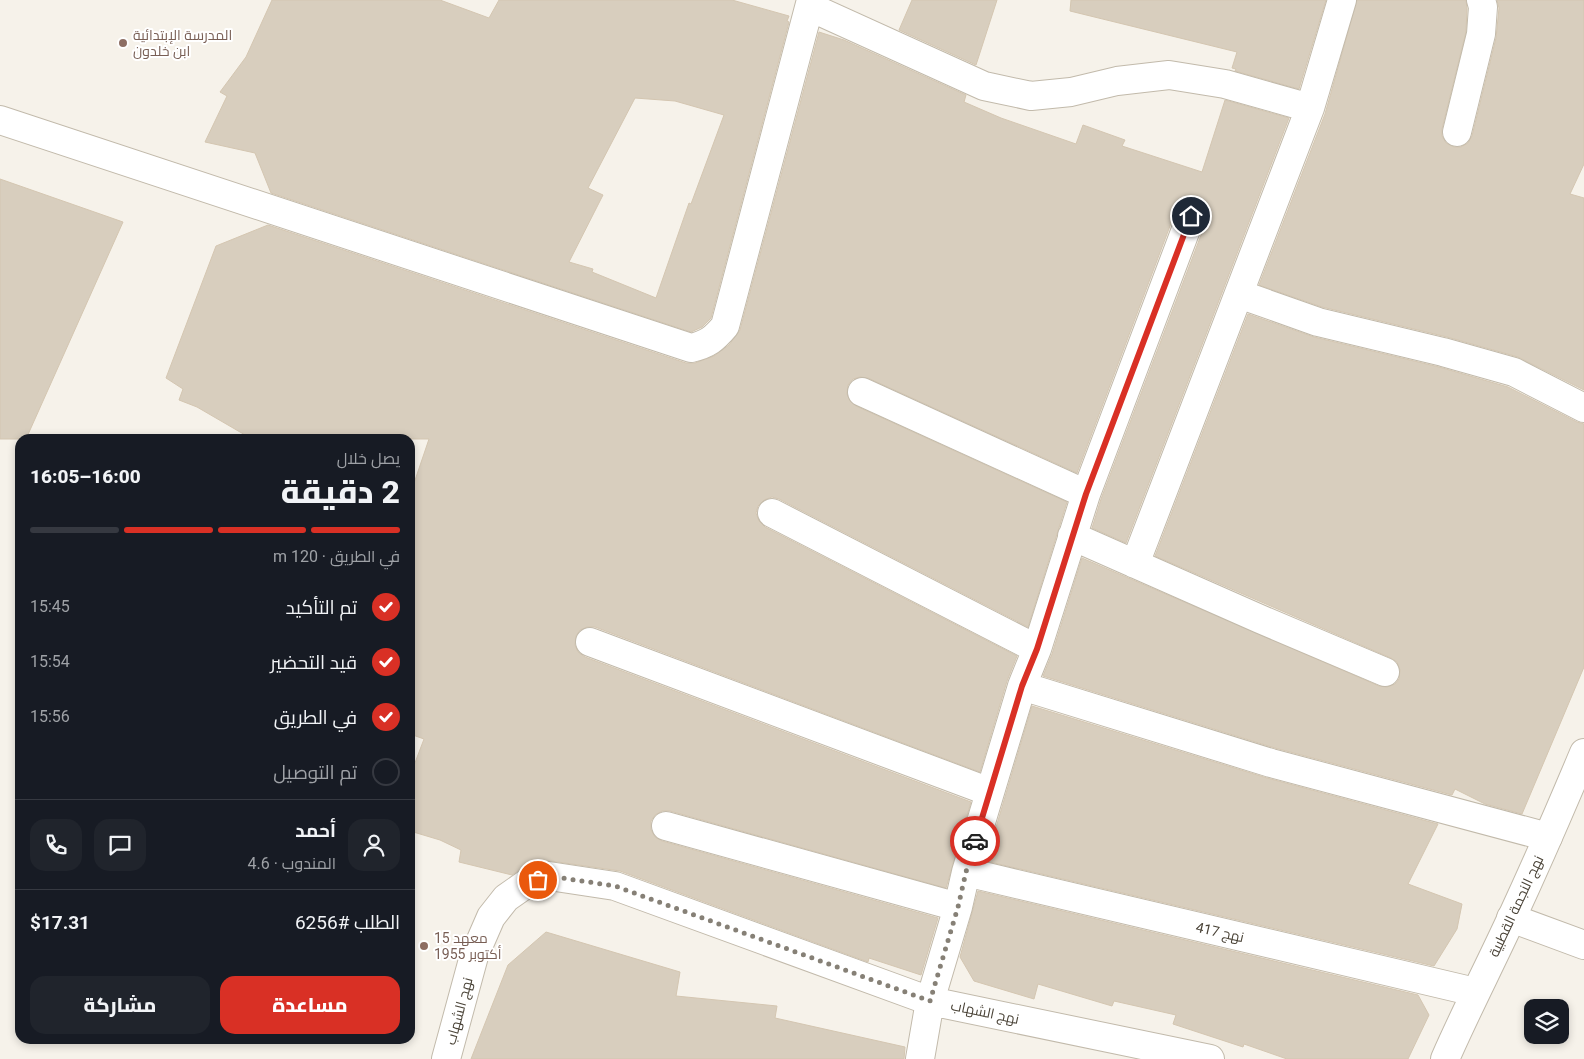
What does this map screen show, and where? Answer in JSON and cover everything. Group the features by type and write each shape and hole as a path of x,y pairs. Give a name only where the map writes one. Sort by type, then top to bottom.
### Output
{"street":[{"path":"1135,564 1310,108 1342,0"},
{"path":"1457,132 1481,34 1483,7 1481,0"},
{"path":"0,120 691,348 706,344 717,336 725,326 810,4 984,86 1031,96 1071,92 1117,81 1169,75 1225,84 1310,108"},
{"path":"920,1059 930,1001 958,907 966,872 1022,686 1037,649 1086,494 1191,216"},
{"path":"1239,294 1318,322 1444,352 1514,372 1584,408"},
{"path":"862,392 1086,494"},
{"path":"772,513 1037,649"},
{"path":"1072,536 1385,672"},
{"path":"590,642 990,792"},
{"path":"1022,686 1271,763 1548,836"},
{"name":"نهج النجمة القطبية","path":"1445,1059 1511,918 1584,753"},
{"path":"666,826 958,907"},
{"name":"نهج 417","path":"966,872 1475,992"},
{"name":"نهج الشهاب","path":"446,1059 474,956 490,917 506,898 526,884 549,876 615,886 930,1001 1210,1059"},
{"path":"1511,918 1584,945"}],"building":[{"path":"272,0 440,0 489,18 499,0 732,0 789,16 787,21 789,22 711,318 702,327 691,332 271,193 255,153 205,142 227,96 220,92 246,57","holes":["635,98 675,101 724,115 691,204 689,203 656,298 592,272 593,269 569,262 603,195 588,188"]},
{"path":"912,0 997,0 976,65 899,30"},
{"path":"1071,0 1326,0 1299,89 1235,71 1236,69 1232,68 1237,52 1070,11"},
{"path":"1357,0 1466,0 1466,32 1442,129 1442,136 1446,143 1454,147 1461,147 1468,143 1472,136 1496,38 1499,8 1497,0 1584,0 1584,164 1570,194 1584,198 1584,390 1518,357 1447,337 1322,307 1259,285 1325,114"},
{"path":"819,32 844,40 966,95 964,102 1001,118 1076,144 1083,125 1125,140 1122,146 1202,172 1225,100 1289,118 1126,543 1092,528 1101,499 1206,222 1206,213 1203,206 1197,202 1188,201 1181,204 1176,210 1077,473 868,378 860,377 853,379 848,385 847,394 850,401 856,406 1067,502 1028,627 779,499 772,497 764,500 758,506 756,513 759,521 765,527 1017,656 1007,681 980,772 595,627 587,627 580,630 576,636 575,645 578,652 585,657 971,802 946,888 670,811 662,811 655,815 651,821 651,830 655,837 662,841 938,918 921,975 869,958 868,962 620,871 544,861 521,869 512,875 459,862 461,850 440,840 415,832 415,763 424,739 415,736 415,480 429,439 415,439 415,434 243,434 197,407 179,400 183,389 166,378 216,246 268,225 686,363 695,363 714,356 729,345 740,330"},
{"path":"0,179 123,222 28,434 15,434 15,439 0,439"},
{"path":"1248,314 1314,337 1439,367 1508,387 1584,424 1584,667 1522,814 1485,804 1455,789 1452,795 1275,748 1043,676 1052,654 1082,558 1379,686 1387,687 1395,684 1399,679 1400,670 1397,662 1391,658 1155,556"},
{"path":"1032,706 1267,778 1438,824 1408,884 1462,904 1457,929 1434,966 986,861"},
{"path":"978,891 1418,995 1429,1015 1408,1059 1287,1059 1244,1044 1243,1047 1173,1024 1176,1015 1114,1001 1112,1006 1038,984 1034,999 974,981 960,957"},
{"path":"546,932 680,972 676,996 777,1006 775,1018 905,1047 904,1059 471,1059 508,965"}],"way so far":[{"path":"538,880 549,876 615,886 930,1001 940,972 975,841"}],"place":[{"name":"المدرسة الإبتدائية ابن خلدون","path":"123,43"},
{"name":"معهد 15 أكتوبر 1955","path":"424,946"}],"route":[{"path":"975,841 1022,686 1037,649 1086,494 1191,216"}]}
